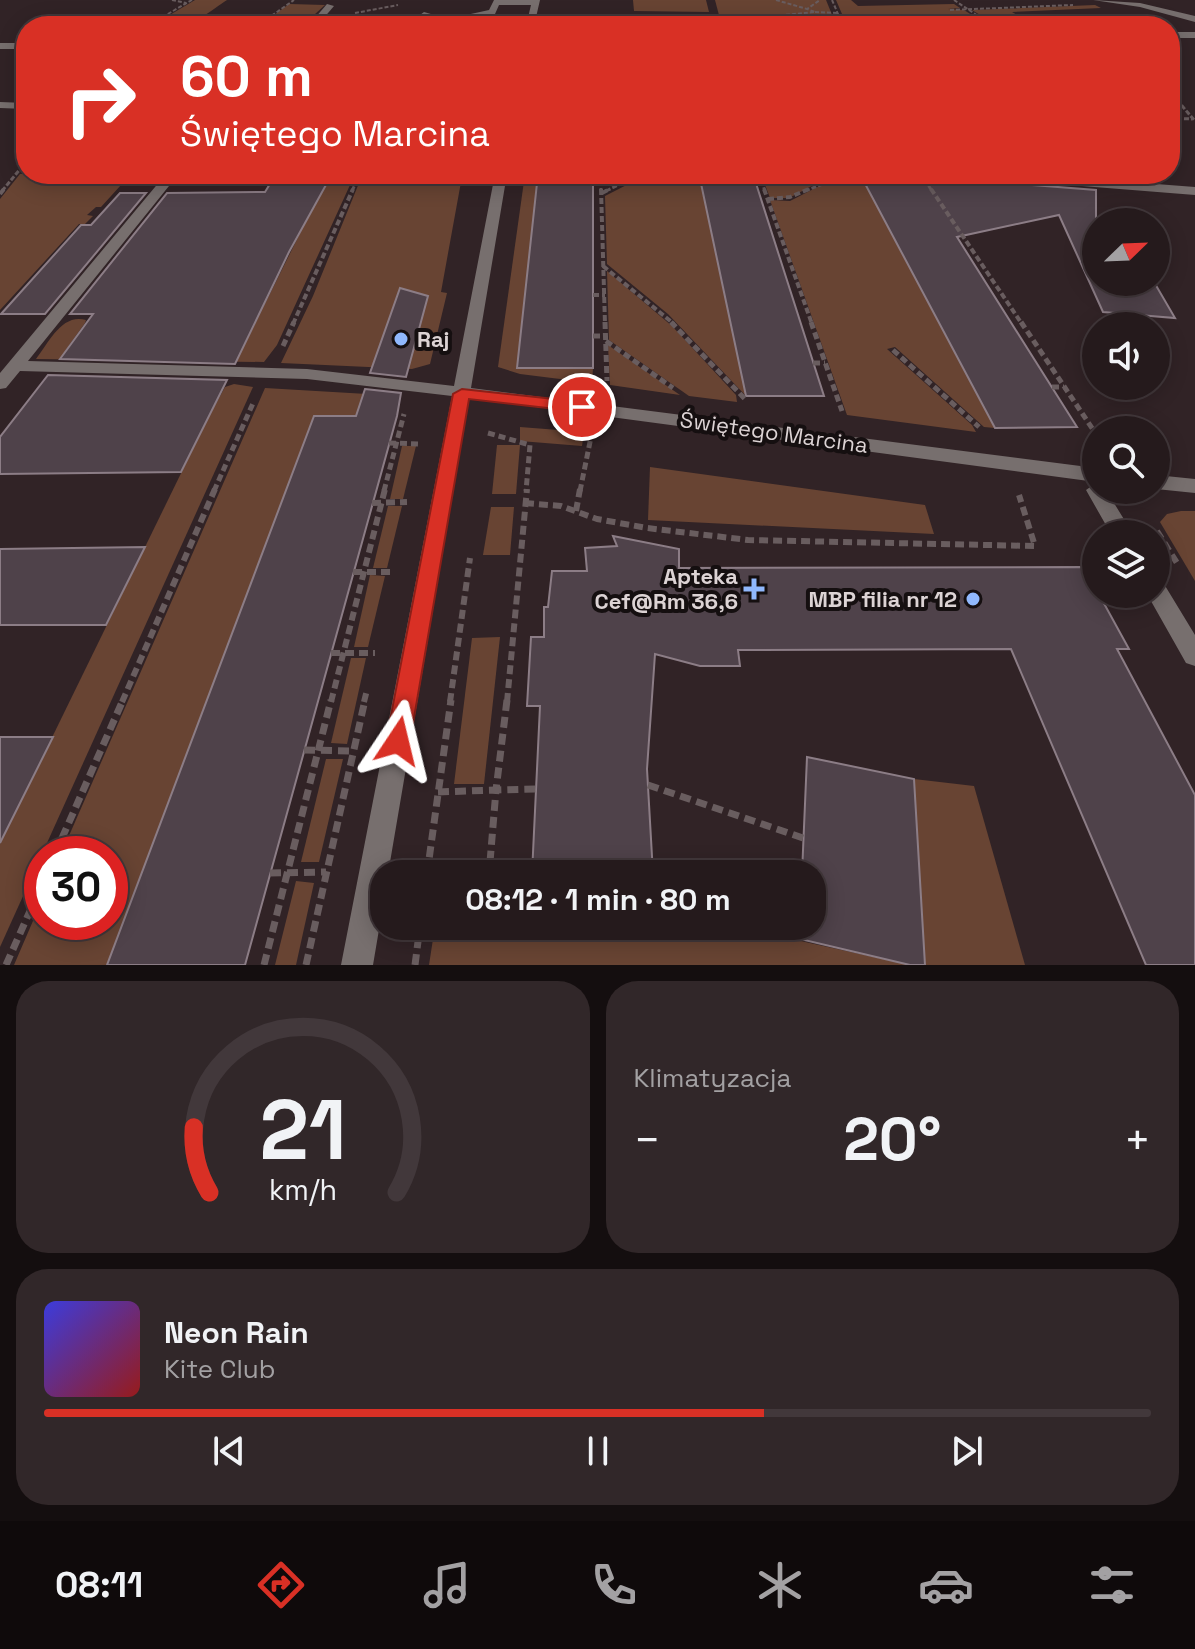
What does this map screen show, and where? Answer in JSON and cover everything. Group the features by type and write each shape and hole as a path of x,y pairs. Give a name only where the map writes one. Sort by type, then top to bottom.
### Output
{"street":[{"path":"1097,0 1148,7 1195,19"},
{"path":"1140,0 1148,7"},
{"path":"477,16 492,12 497,1 536,2"},
{"path":"321,16 330,6"},
{"path":"0,384 164,184"},
{"path":"357,965 499,184"},
{"path":"1106,184 1195,191"},
{"name":"Świętego Marcina","path":"15,366 331,377 853,443 1082,480"},
{"path":"1170,483 1195,486"},
{"path":"1167,608 1195,656"}],"path":[{"path":"172,0 187,3"},
{"path":"164,16 192,0"},
{"path":"287,1 293,0"},
{"path":"271,16 293,0"},
{"path":"776,0 815,12"},
{"path":"807,9 820,0"},
{"path":"832,0 839,16"},
{"path":"954,0 978,16"},
{"path":"950,10 1078,4"},
{"path":"350,16 398,5"},
{"path":"273,11 278,11"},
{"path":"776,16 838,13"},
{"path":"393,16 402,15"},
{"path":"1180,104 1194,120"},
{"path":"0,194 15,174"},
{"path":"63,836 267,373 283,347 356,184"},
{"path":"576,511 592,427 608,410 602,193 601,184 593,184"},
{"path":"602,193 620,184"},
{"path":"761,184 853,443"},
{"path":"762,203 790,199 819,184"},
{"path":"926,184 1084,416"},
{"path":"593,204 602,204"},
{"path":"942,216 949,216"},
{"path":"593,230 603,230"},
{"path":"771,230 779,230"},
{"path":"963,248 971,248"},
{"path":"780,258 788,258"},
{"path":"593,262 603,264 675,325 747,401"},
{"path":"983,279 991,279"},
{"path":"790,291 800,290"},
{"path":"593,295 605,295"},
{"path":"1003,312 1014,312"},
{"path":"802,328 813,328"},
{"path":"593,336 605,338 681,393"},
{"path":"1026,348 1038,348"},
{"path":"893,350 981,428"},
{"path":"813,363 825,363"},
{"path":"1052,387 1064,387"},
{"path":"264,965 382,503 393,444 407,400"},
{"path":"487,432 530,445 515,636 490,860"},
{"path":"393,444 420,444"},
{"path":"525,503 561,506 597,519 647,528 748,540 1035,546 1019,495"},
{"path":"372,503 407,502"},
{"path":"1170,552 1180,568"},
{"path":"353,572 392,572"},
{"path":"331,653 375,653"},
{"path":"304,750 353,751"},
{"path":"648,785 803,838"},
{"path":"438,792 536,789"},
{"path":"270,873 326,872"},
{"path":"6,965 24,924"},
{"path":"415,965 418,940"}],"shaded area":[{"path":"195,0 227,0 203,16 168,16"},
{"path":"633,0 706,0 709,12 634,11"},
{"path":"715,0 826,0 833,16 719,16"},
{"path":"836,0 851,0 858,6 954,4 960,8 948,9 964,10 973,16 843,16"},
{"path":"289,4 325,5 313,16 273,16"},
{"path":"1095,5 1101,8 1012,12 1019,16 982,16 972,10"},
{"path":"16,179 16,184 122,184 101,207 96,207 87,215 93,216 85,224 79,224 0,310 0,199"},
{"path":"325,184 350,184 277,345 264,362 36,359 57,330 77,319 86,320 65,351 243,348"},
{"path":"359,184 461,184 441,292 447,293 430,364 412,369 281,363 313,296"},
{"path":"524,184 541,184 593,368 592,383 520,374 498,367"},
{"path":"628,184 701,184 746,396 668,314 607,264 605,196"},
{"path":"765,184 816,184 789,198 770,198"},
{"path":"823,184 865,184 995,428 984,427 895,347 887,349 976,432 847,415 770,200 790,201"},
{"path":"607,271 672,326 736,395 737,402 689,396 609,340"},
{"path":"608,345 680,395 610,385"},
{"path":"234,384 253,387 50,836 24,836 24,894 0,947 0,844 225,387"},
{"path":"265,388 401,396 397,416 314,416 128,909 128,836 69,836"},
{"path":"520,427 584,432 582,446 520,441"},
{"path":"497,445 520,445 516,494 492,494"},
{"path":"402,446 416,446 403,499 390,499"},
{"path":"650,467 925,505 934,534 648,520"},
{"path":"388,506 402,506 387,568 373,568"},
{"path":"491,507 514,507 510,555 483,555"},
{"path":"1195,511 1195,581 1170,539 1170,520 1162,520 1167,514"},
{"path":"370,575 385,576 368,647 354,647"},
{"path":"500,637 484,784 454,784 472,638"},
{"path":"351,658 366,658 347,744 331,743"},
{"path":"326,759 343,759 319,862 301,862"},
{"path":"914,779 974,786 1025,965 925,965"},
{"path":"296,881 314,883 296,965 275,965"},
{"path":"25,940 116,940 107,965 14,965"},
{"path":"433,940 797,940 910,965 429,965"}],"building":[{"path":"270,184 326,184 289,252 235,364 60,359 93,314 70,314 167,193 265,192"},
{"path":"537,184 593,184 593,368 517,368"},
{"path":"701,184 756,184 824,396 746,396"},
{"path":"865,184 1019,184 1096,190 1096,208 1082,208 1082,266 1059,215 957,237 1077,427 995,428"},
{"path":"120,193 146,193 45,314 1,314 81,225 91,225"},
{"path":"400,288 428,296 406,377 370,373"},
{"path":"1096,296 1162,296 1175,318 1170,318 1170,312 1103,312"},
{"path":"48,375 227,380 181,472 0,474 0,437"},
{"path":"365,389 401,393 245,965 107,965 116,940 128,940 128,909 314,416 356,416"},
{"path":"613,536 679,549 679,568 1082,567 1082,608 1106,608 1129,649 1117,649 1195,795 1195,965 1146,965 1011,649 738,650 740,666 700,666 655,654 647,769 652,860 533,860 540,706 527,706 531,637 544,637 544,607 548,607 552,571 587,571 585,548 617,546"},
{"path":"145,547 106,625 0,625 0,549"},
{"path":"0,737 53,737 0,843"},
{"path":"807,757 914,779 925,965 910,965 804,940 826,940 826,860 803,860"}],"place":[{"name":"Raj","path":"401,339"},
{"name":"Apteka Cef@Rm 36,6","path":"754,589"},
{"name":"MBP filia nr 12","path":"973,599"}],"route":[{"path":"398,741 462,394 582,407"}]}
